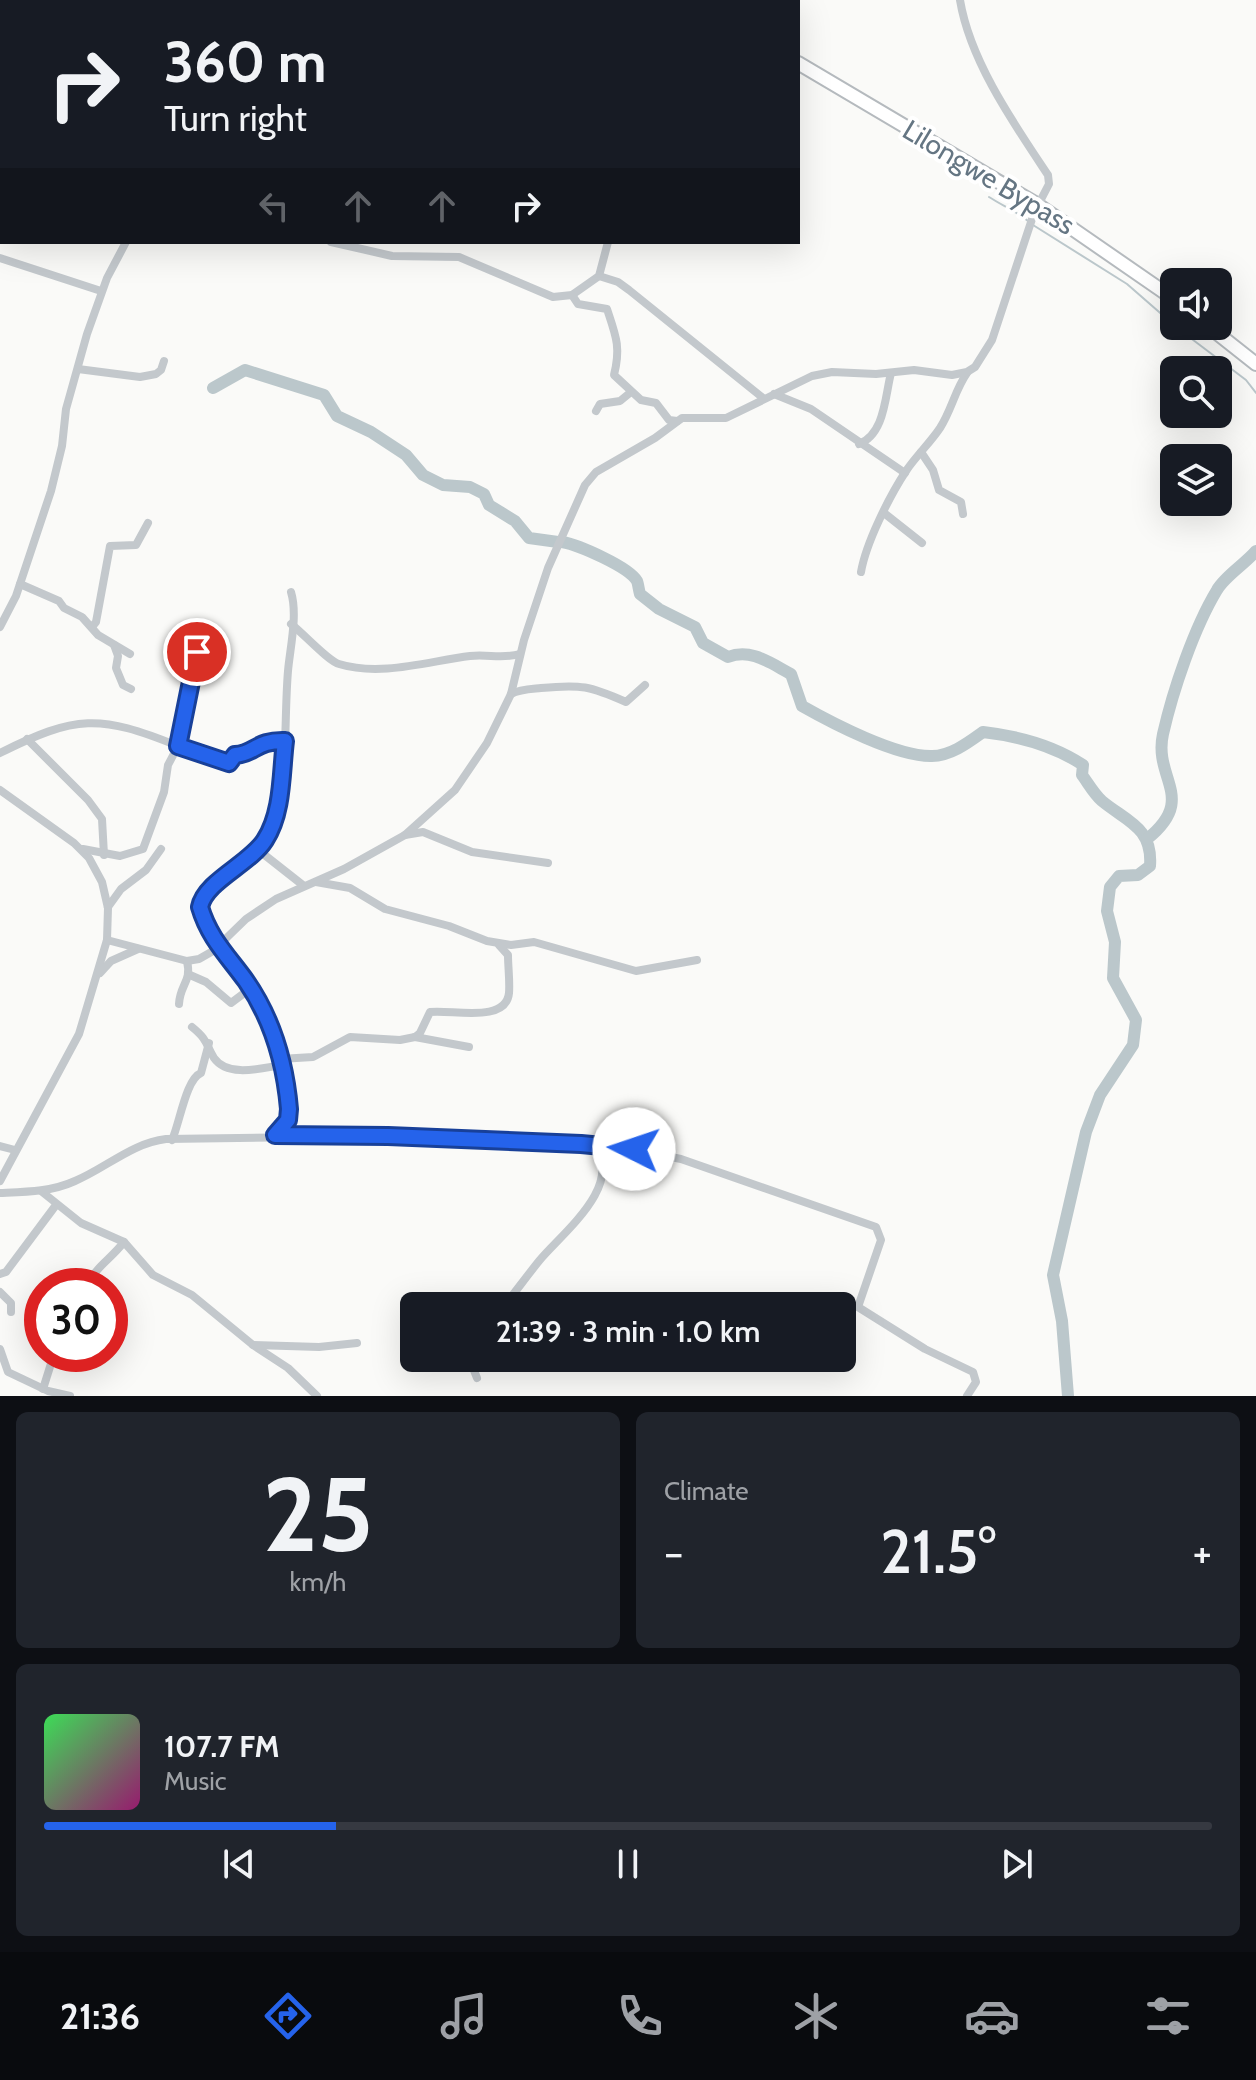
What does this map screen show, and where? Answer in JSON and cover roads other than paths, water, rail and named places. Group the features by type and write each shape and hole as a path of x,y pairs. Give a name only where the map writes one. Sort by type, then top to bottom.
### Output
{"main road":[{"name":"Lilongwe Bypass","path":"800,67 1038,205 1160,289"},
{"path":"1226,340 1256,364"}],"street":[{"path":"861,572 865,550 905,473 947,416 955,389 967,372 980,362 992,340 1031,223 1049,184 1048,175 999,100 963,17 960,0"},
{"path":"0,627 20,584 51,491 62,446 66,409 101,291 125,244"},
{"path":"340,244 392,256 459,257 538,294 553,297 572,295 599,276 607,244"},
{"path":"0,258 101,291"},
{"path":"599,276 618,282 629,290 763,398"},
{"path":"572,295 578,304 607,309 619,345 619,360 614,375 641,400 656,403 669,420 677,421"},
{"path":"78,369 148,376 161,370 164,361"},
{"path":"107,940 187,961 206,956 246,919 405,835 441,805 465,777 487,743 511,694 520,654 548,568 589,478 677,421 688,417 726,418 812,376 832,372 891,373 914,370 952,375 967,372"},
{"path":"859,444 869,440 888,401 891,373"},
{"path":"596,411 600,404 620,401 631,392"},
{"path":"774,394 811,409 905,473"},
{"path":"921,452 933,470 939,490 961,502 963,514"},
{"path":"884,513 922,543"},
{"path":"92,627 96,622 110,546 136,545 148,523"},
{"path":"20,584 59,601 113,645 130,654"},
{"path":"275,1135 289,1115 272,1028 251,988 217,946 204,921 202,900 211,888 265,841 275,819 285,741 288,669 294,645 291,592"},
{"path":"291,624 335,663 354,667 432,664 471,656 510,657 520,654"},
{"path":"79,848 120,856 143,849 164,792 168,765 178,746 197,652 202,641 211,636"},
{"path":"113,645 118,656 116,668 123,685 131,689"},
{"path":"511,694 533,688 575,684 595,688 626,702 645,685"},
{"path":"0,753 27,739 91,721 142,731 229,763 235,755 245,754 267,740 285,741"},
{"path":"27,739 88,800 102,819 104,855"},
{"path":"0,790 79,848 96,869 108,908 107,940 74,1045 0,1181"},
{"path":"405,835 423,832 472,852 548,863"},
{"path":"108,908 121,889 146,870 161,849"},
{"path":"257,849 304,886"},
{"path":"314,881 350,888 385,909 449,926 507,952 509,995 504,1005 496,1010 469,1014 448,1009 430,1012 415,1037"},
{"path":"487,941 511,945 534,942 636,971 697,960"},
{"path":"95,980 111,961 139,949"},
{"path":"179,1004 179,995 190,975 187,961"},
{"path":"190,975 206,982 231,1003 251,988"},
{"path":"192,1027 209,1043 215,1058 225,1067 244,1070 313,1057 350,1037 400,1040 415,1037 469,1047"},
{"path":"172,1140 181,1120 186,1092 195,1075 201,1073 209,1043"},
{"path":"0,1193 41,1191 72,1183 151,1141 258,1139 275,1135 388,1136 614,1146 681,1159 876,1227 881,1240 858,1307 925,1349 973,1372 976,1382 967,1396"},
{"path":"0,1146 15,1150"},
{"path":"515,1292 540,1260 579,1221 602,1176 601,1158 593,1146"},
{"path":"41,1191 81,1223 124,1242 153,1275 192,1295 253,1345 288,1368 317,1396"},
{"path":"0,1274 6,1272 56,1205"},
{"path":"96,1268 110,1259 124,1242"},
{"path":"0,1292 11,1303 11,1312"},
{"path":"253,1345 319,1347 357,1343"},
{"path":"0,1349 8,1372 43,1389 70,1396"},
{"path":"0,1375 4,1362"},
{"path":"43,1389 48,1372"},
{"path":"475,1372 477,1378"}],"waterway":[{"path":"989,197 1028,221"},
{"path":"1033,225 1127,284 1160,313"},
{"path":"1193,340 1246,380 1256,393"},
{"path":"213,388 245,370 324,395 337,416 371,432 406,455 423,475 443,485 470,487 484,494 489,505 515,521 529,538 558,542"},
{"path":"562,542 591,552 624,569 637,581 640,594 659,609 695,627 703,643 728,657 753,656 791,674 802,706 865,738 901,751 932,756 959,748 983,732 1022,739 1072,758 1083,765 1082,775 1096,795 1136,826 1147,842 1150,866 1138,875 1119,876 1110,887 1107,911 1115,942 1113,978 1136,1020 1133,1045 1100,1095 1086,1132 1053,1275 1062,1321 1068,1396"},
{"path":"1147,839 1170,812 1172,800 1163,764 1163,734 1185,660 1217,590 1256,551"}]}
